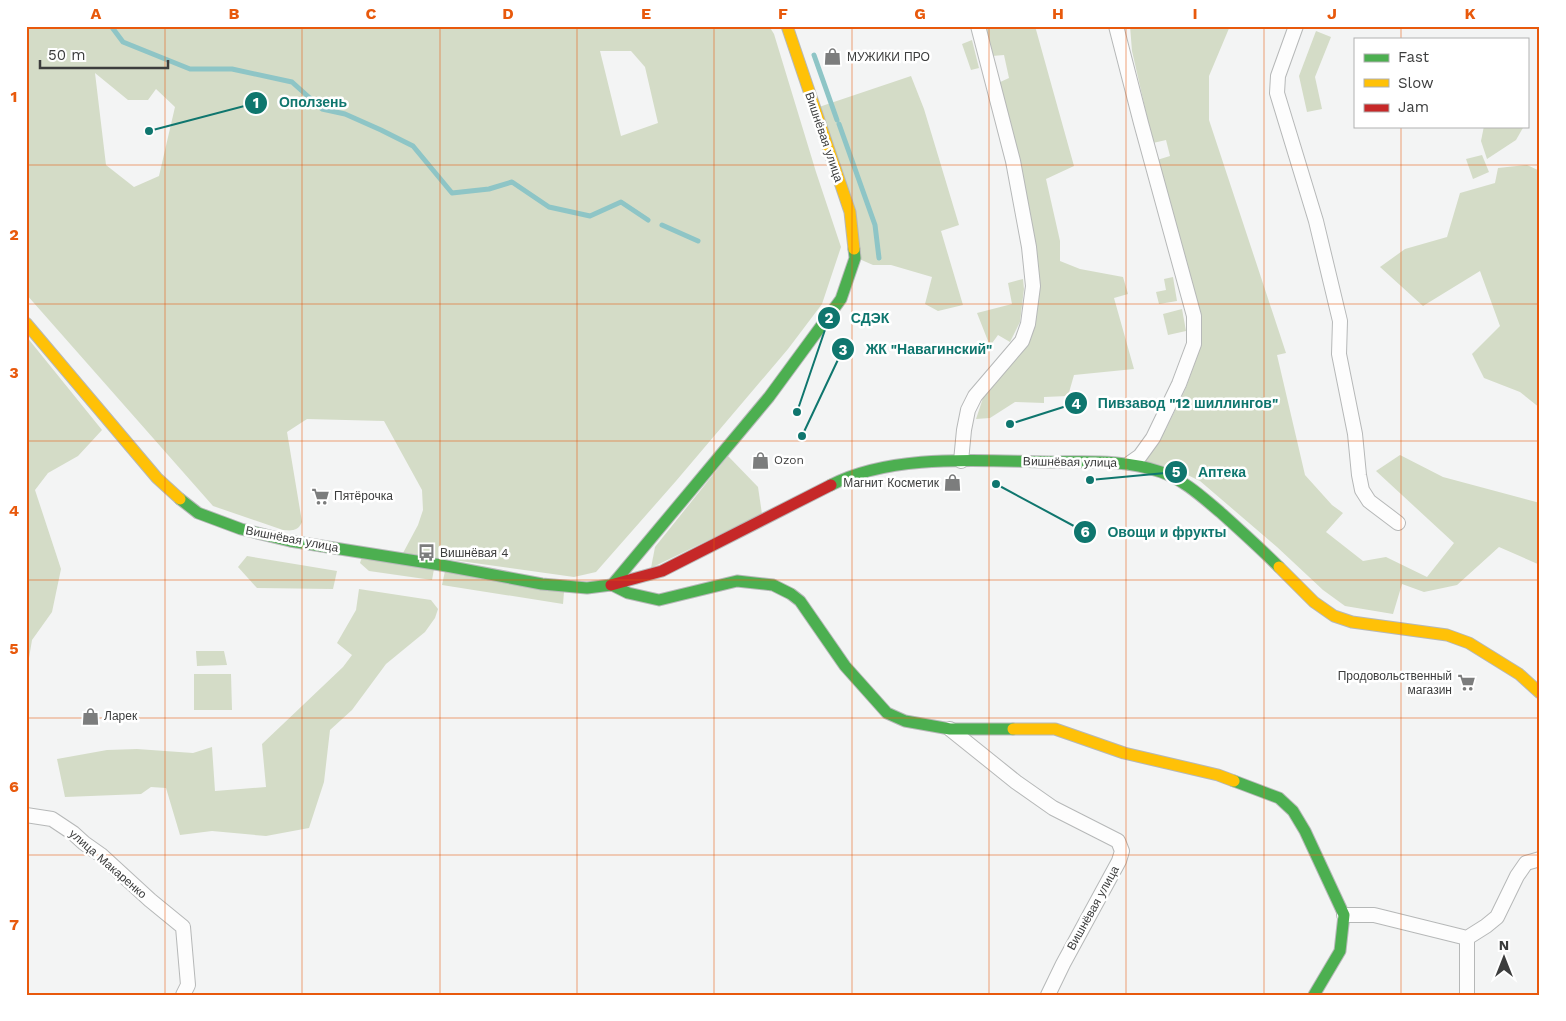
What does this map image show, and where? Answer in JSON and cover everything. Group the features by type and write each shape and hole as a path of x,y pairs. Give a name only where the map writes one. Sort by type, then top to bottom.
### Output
{"street":[{"path":"961,461 968,410 975,396 1022,341 1028,324 1033,286 1029,247 1013,161 978,26"},
{"path":"1116,26 1194,316 1194,344 1179,384 1153,438 1140,456 1130,463"},
{"path":"1296,26 1278,76 1277,93 1316,221 1340,321 1339,354 1355,434 1358,475 1362,490 1369,501 1398,523"},
{"name":"Вишнёвая улица","path":"612,585 769,397 841,299 855,258 850,212 788,28"},
{"name":"Вишнёвая улица","path":"26,324 157,478 183,502 198,513 241,529 290,541 542,584 587,588 612,585 662,571 839,480 873,470 904,464 961,461 1130,463 1162,472 1191,487 1253,541 1314,602 1334,616 1352,622 1447,635 1469,642 1519,674 1540,693"},
{"path":"612,585 628,593 659,600 738,581 773,585 800,601 845,666 887,713 905,721 950,729 1055,729 1124,753 1218,775 1279,798 1293,811 1305,830 1344,915 1340,951 1314,995"},
{"name":"Вишнёвая улица","path":"950,729 1016,782 1053,808 1118,841 1122,851 1119,860 1062,964 1048,995"},
{"name":"улица Макаренко","path":"26,815 52,819 73,833 183,927 188,985 183,995"},
{"path":"1344,915 1374,915 1467,938 1497,917 1517,876 1526,863 1540,859"},
{"path":"1467,938 1467,995"}],"green space":[{"path":"26,26 652,26 670,29 672,26 769,26 774,34 841,247 822,304 788,349 596,572 574,577 403,553 418,525 423,510 422,490 384,421 307,419 287,432 302,522 297,529 283,530 213,506 26,294","holes":["600,51 631,51 645,67 658,123 621,136","95,73 128,100 148,100 156,89 175,107 159,176 134,187 106,165"]},
{"path":"984,26 1035,26 1074,166 1046,179 1060,241 1060,261 1080,269 1123,277 1128,294 1114,298 1134,369 1074,375 1068,396 1044,397 1044,403 1015,402 990,418 976,419 983,398 1022,350 1034,327 1040,287 1035,246 998,83 1009,78 1004,55 992,56"},
{"path":"1130,26 1230,26 1209,76 1209,120 1286,353 1277,355 1305,475 1332,505 1343,513 1326,532 1363,561 1386,557 1427,577 1454,543 1376,471 1400,455 1443,477 1540,503 1540,565 1499,547 1457,585 1424,592 1402,584 1393,614 1345,606 1323,590 1277,547 1200,481 1173,468 1139,462 1157,437 1166,429 1185,390 1201,346 1202,318 1157,160 1170,156 1166,140 1153,143 1132,51"},
{"path":"1316,31 1331,37 1315,77 1322,109 1307,112 1299,76"},
{"path":"972,40 979,68 971,70 962,44"},
{"path":"911,76 924,109 959,225 941,231 963,305 938,311 925,304 932,277 891,265 873,265 857,258 816,108"},
{"path":"1484,128 1523,128 1516,140 1487,159 1481,141"},
{"path":"1482,155 1489,172 1473,179 1466,159"},
{"path":"1527,165 1540,171 1540,408 1520,392 1484,378 1472,354 1500,326 1480,271 1423,306 1380,267 1405,249 1447,237 1460,193 1495,183 1498,168"},
{"path":"1173,277 1177,301 1159,304 1156,292 1166,290 1164,279"},
{"path":"1023,279 1024,289 1020,322 1010,342 998,335 990,346 977,313 1012,304 1008,283"},
{"path":"1182,309 1186,331 1168,335 1163,314"},
{"path":"26,336 102,430 78,456 48,473 35,490 61,569 52,612 32,640 26,676"},
{"path":"728,456 758,487 762,514 651,568 655,547"},
{"path":"247,556 337,571 333,589 257,588 238,567"},
{"path":"362,557 434,569 432,580 369,571 360,563"},
{"path":"445,571 564,592 563,604 442,585"},
{"path":"359,589 431,600 438,609 435,618 425,632 386,664 352,710 330,730 324,782 309,828 266,836 212,831 180,835 166,788 151,787 141,794 65,797 57,759 107,750 137,749 193,753 212,747 215,791 266,787 262,744 343,667 352,655 337,643 356,610"},
{"path":"196,651 224,651 227,665 197,666"},
{"path":"194,674 231,674 232,710 194,710"}],"waterway":[{"path":"111,26 123,42 190,69 232,69 292,82 322,109 345,114 413,146 452,193 489,189 512,182 549,207 590,216 621,202 648,220"},
{"path":"814,55 837,120"},
{"path":"839,124 875,225 879,258"},
{"path":"662,225 698,241"}],"traffic: fast":[{"path":"612,585 769,397 841,299 855,258 854,249"},
{"path":"831,485 855,475 881,468 937,461 1091,462 1134,465 1161,472 1185,484 1220,512 1279,567"},
{"path":"180,499 198,513 241,529 290,541 441,565 542,584 587,588 611,585"},
{"path":"612,585 628,593 659,600 737,581 773,585 800,601 845,666 887,713 905,721 950,729 1013,729"},
{"path":"1234,781 1279,798 1293,811 1305,831 1344,915 1340,951 1314,995"}],"traffic: slow":[{"path":"787,26 850,212 854,249"},
{"path":"26,323 157,478 180,499"},
{"path":"1279,567 1314,602 1334,616 1352,622 1447,635 1469,643 1519,674 1540,693"},
{"path":"1013,729 1055,729 1124,753 1218,775 1234,781"}],"traffic: jam":[{"path":"611,585 662,571 831,485"}],"place":[{"name":"МУЖИКИ ПРО","path":"833,57"},
{"name":"Оползень","path":"149,131"},
{"name":"СДЭК","path":"797,412"},
{"name":"Пивзавод \"12 шиллингов\"","path":"1010,424"},
{"name":"ЖК \"Навагинский\"","path":"802,436"},
{"name":"Ozon","path":"760,460"},
{"name":"Аптека","path":"1090,480"},
{"name":"Магнит Косметик","path":"953,483"},
{"name":"Овощи и фрукты","path":"996,484"},
{"name":"Пятёрочка","path":"320,496"},
{"name":"Вишнёвая 4","path":"426,553"},
{"name":"Продовольственный магазин","path":"1466,683"},
{"name":"Ларек","path":"90,716"}]}
